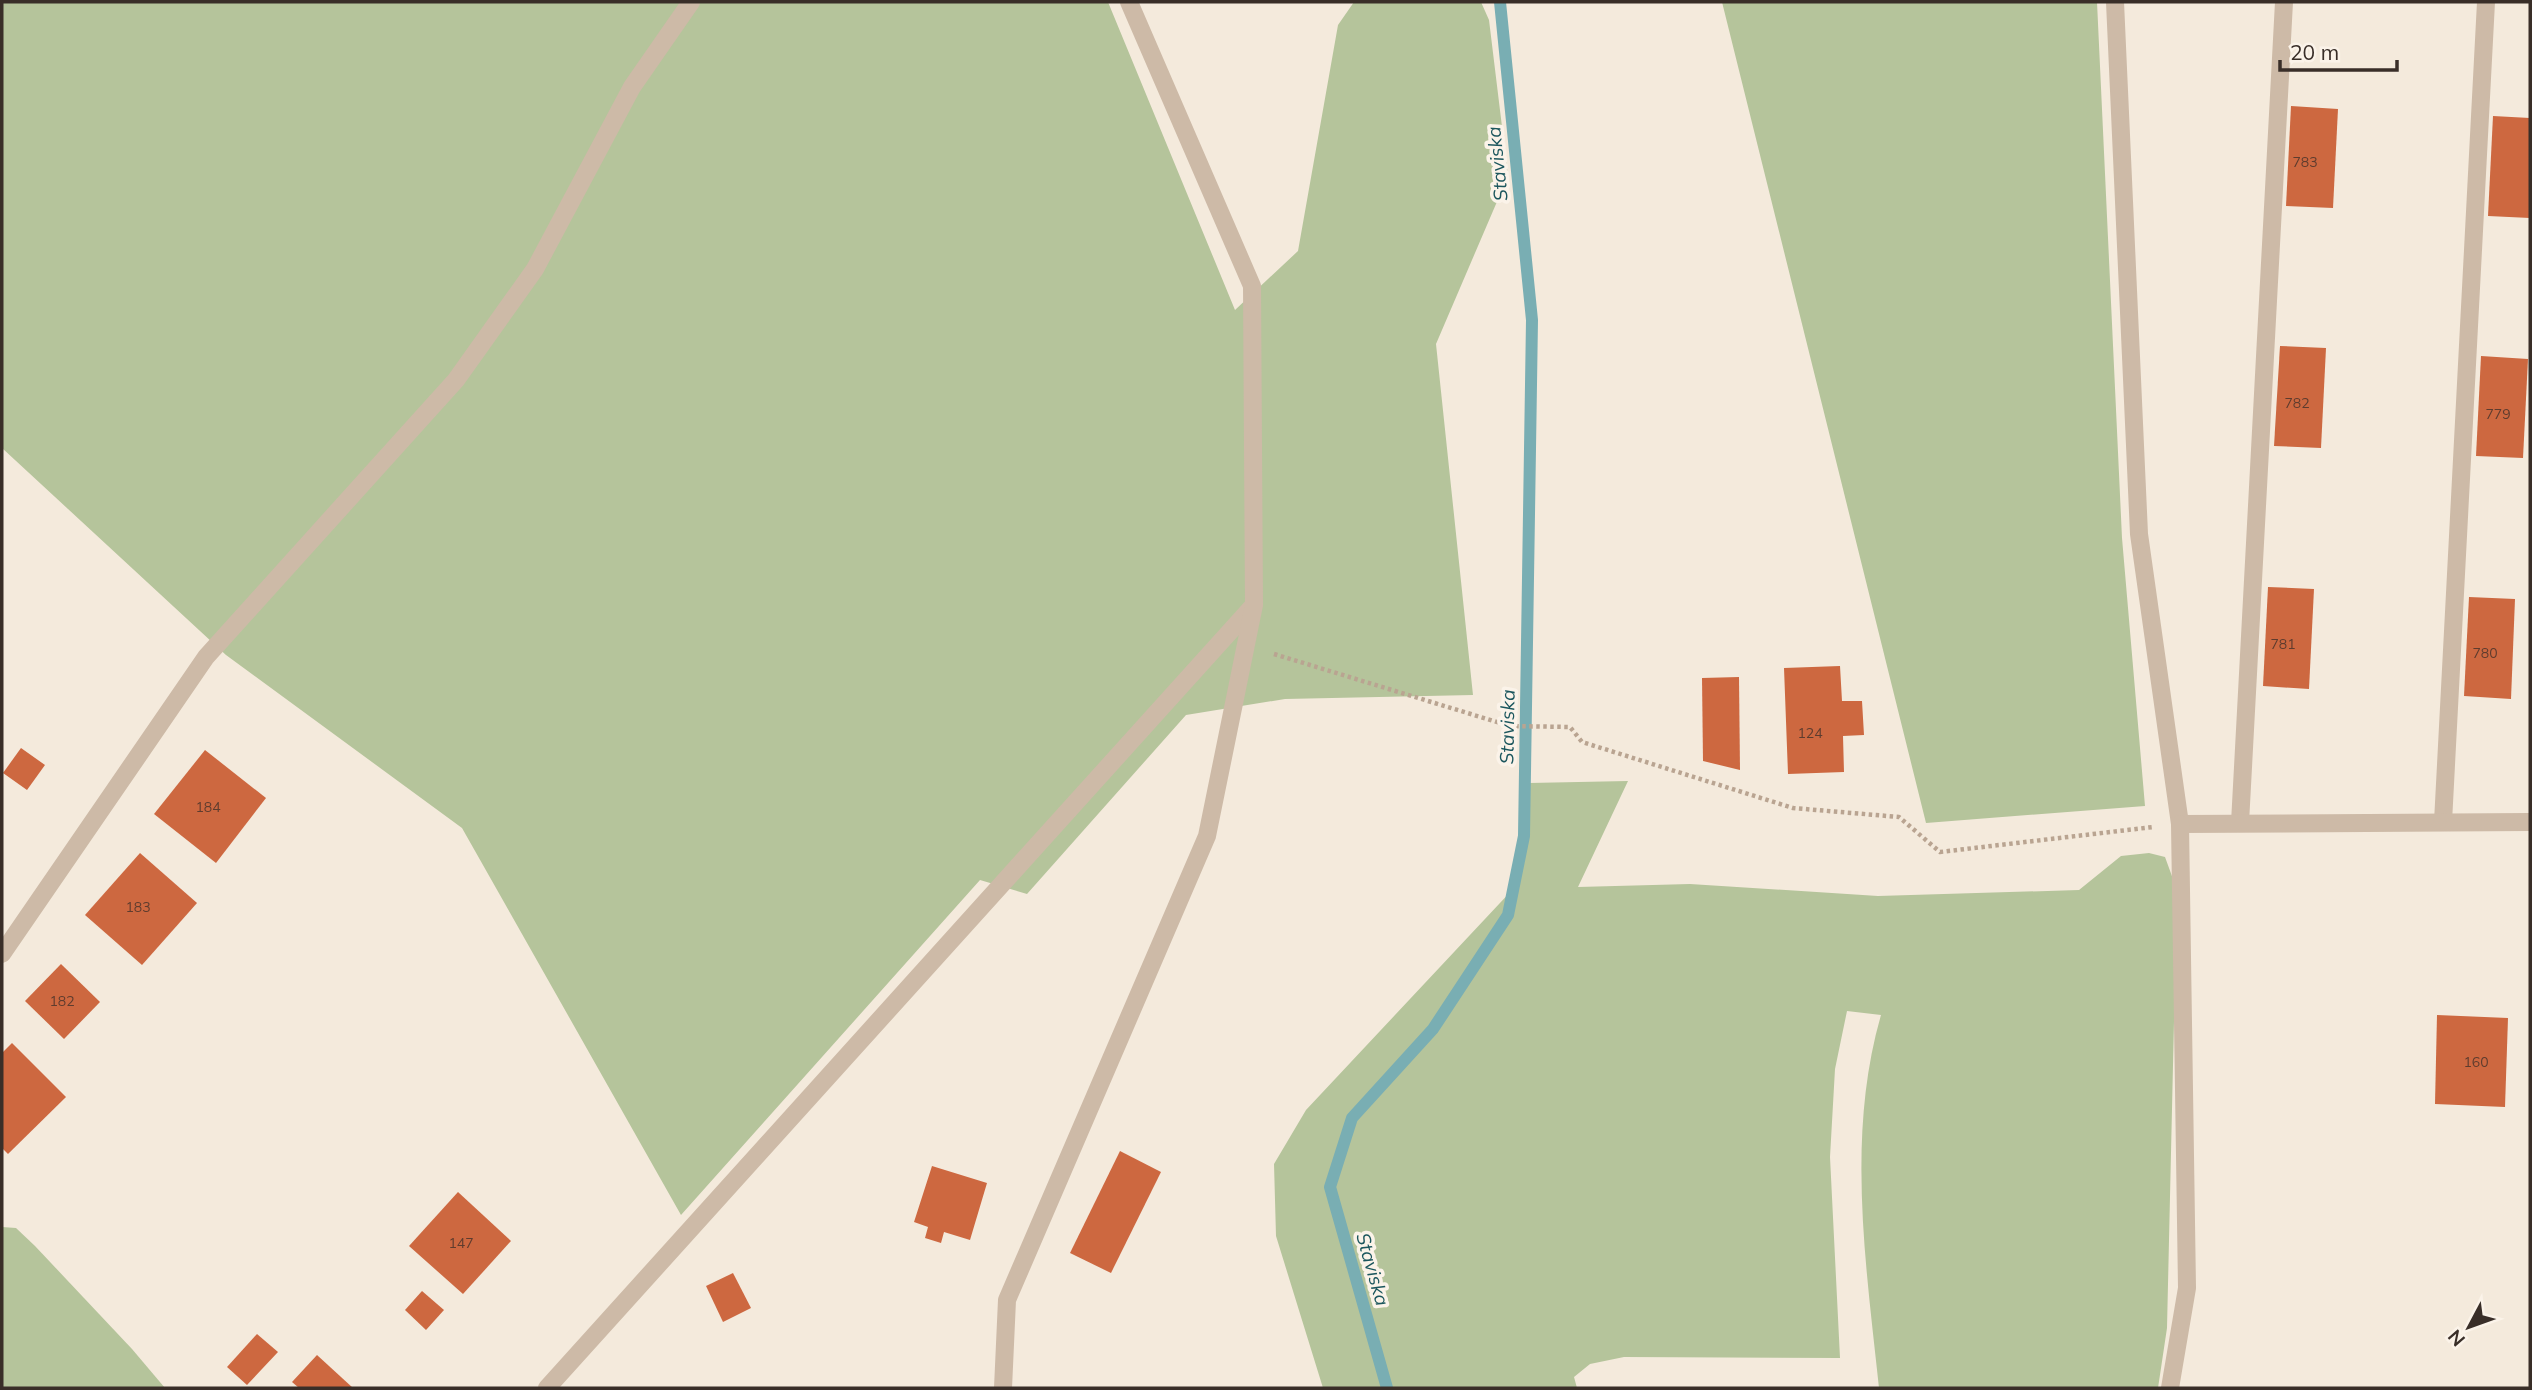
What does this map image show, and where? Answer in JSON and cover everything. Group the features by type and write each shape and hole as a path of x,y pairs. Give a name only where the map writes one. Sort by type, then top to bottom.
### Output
{"street":[{"path":"2,954 206,657 456,380 535,269 632,87 691,2"},
{"path":"1003,1388 1007,1300 1207,836 1254,605 1252,286 1129,2"},
{"path":"2115,2 2139,534 2180,824 2188,1288 2170,1388"},
{"path":"2240,823 2284,2"},
{"path":"2443,822 2486,2"},
{"path":"547,1388 1254,605"},
{"path":"2180,824 2530,821"}],"path":[{"path":"1246,646 1510,726 1550,724 1570,727 1582,742 1793,808 1899,817 1940,852 2180,824"}],"green space":[{"path":"2,2 1108,2 1235,310 1298,251 1338,25 1354,2 1481,2 1489,20 1508,176 1436,344 1473,695 1285,699 1186,715 1027,894 980,880 681,1215 462,828 226,655 2,448"},
{"path":"1722,2 2097,2 2122,538 2145,806 1926,823"},
{"path":"1628,781 1578,887 1690,884 1878,896 2079,890 2121,856 2149,853 2165,857 2177,890 2167,1328 2158,1388 1879,1388 1865,1248 1862,1154 1870,1061 1881,1015 1847,1011 1835,1069 1830,1157 1840,1358 1624,1357 1590,1364 1574,1377 1577,1388 1323,1388 1276,1236 1274,1164 1306,1110 1514,888 1529,783"},
{"path":"2,1227 16,1228 35,1246 165,1388 2,1388"}],"building":[{"path":"2291,106 2338,109 2333,208 2286,206"},
{"path":"2493,116 2530,118 2530,218 2488,216"},
{"path":"2280,346 2326,348 2321,448 2274,446"},
{"path":"2481,356 2528,359 2523,458 2476,456"},
{"path":"2268,587 2314,589 2309,689 2263,686"},
{"path":"2469,597 2515,599 2511,699 2464,696"},
{"path":"1840,666 1842,701 1862,701 1864,735 1843,736 1844,772 1788,774 1784,668"},
{"path":"1739,677 1740,770 1703,761 1702,678"},
{"path":"21,748 45,765 27,790 3,773"},
{"path":"205,750 266,798 216,863 154,814"},
{"path":"140,853 197,903 142,965 85,915"},
{"path":"61,964 100,1002 64,1039 25,1001"},
{"path":"2437,1015 2508,1018 2505,1107 2435,1104"},
{"path":"12,1043 66,1097 8,1154 2,1148 2,1053"},
{"path":"1120,1151 1161,1172 1111,1273 1070,1253"},
{"path":"932,1166 987,1183 970,1240 944,1232 941,1243 925,1238 928,1227 914,1222"},
{"path":"458,1192 511,1241 463,1294 409,1246"},
{"path":"733,1273 751,1308 723,1322 706,1286"},
{"path":"422,1291 444,1310 426,1330 405,1310"},
{"path":"257,1334 278,1352 247,1385 227,1367"},
{"path":"317,1355 353,1388 299,1388 292,1382"}],"waterway":[{"name":"Staviska","path":"1387,1388 1330,1187 1352,1118 1433,1029 1508,915 1524,836 1532,320 1500,2"}]}
